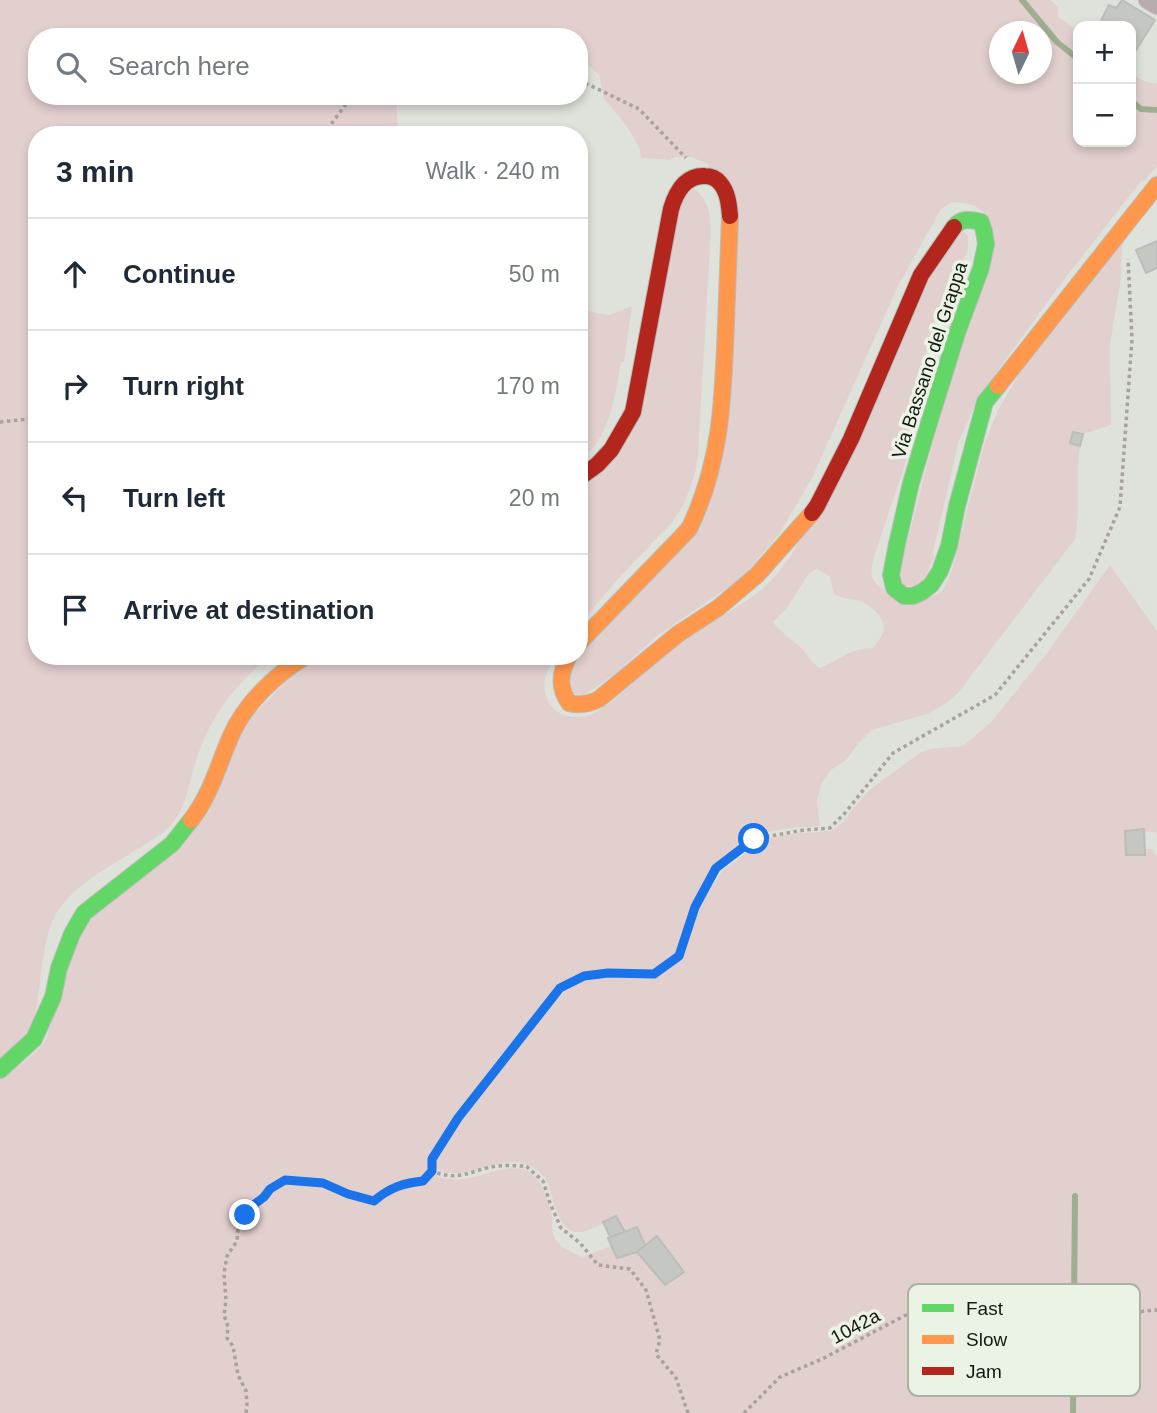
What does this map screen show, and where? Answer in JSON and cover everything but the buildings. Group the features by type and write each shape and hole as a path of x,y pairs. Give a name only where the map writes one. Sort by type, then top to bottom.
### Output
{"street":[{"path":"1147,0 1157,6"},
{"path":"588,473 608,456 622,436 633,412 674,198 692,177 716,179 729,203 730,216 721,424 709,486 689,529 588,634"},
{"name":"Via Bassano del Grappa","path":"565,665 559,677 560,688 566,699 579,706 592,703 678,634 718,608 757,575 797,531 817,506 851,439 921,275 958,222 970,219 981,222 984,228 985,255 979,280 961,318 926,428 891,575 894,588 904,596 914,596 931,585 940,571 949,546 985,402 1157,185"},
{"path":"0,1070 34,1039 53,997 72,934 84,913 172,845 194,817 208,793 231,734 249,705 291,665"}],"path":[{"path":"588,84 639,109 703,176"},
{"path":"330,126 345,105"},
{"path":"246,1413 246,1391 238,1375 233,1346 227,1338 223,1273 227,1256 237,1241 238,1228 252,1206 270,1189 285,1180 323,1183 374,1201 395,1187 423,1181 432,1171 432,1159 458,1118 560,988 584,976 608,973 654,974 679,956 695,907 716,868 754,839 830,828 893,753 995,695 1089,579 1120,507 1132,339 1127,253"},
{"path":"0,422 28,419"},
{"path":"432,1171 444,1176 463,1176 496,1166 526,1166 543,1181 561,1228 580,1243 598,1265 630,1269 646,1290 660,1340 656,1354 676,1378 688,1413"},
{"name":"1042a","path":"744,1413 780,1377 822,1359 908,1314"}],"shaded area":[{"path":"0,0 1051,0 1058,7 1058,17 1073,28 1073,147 1136,147 1136,77 1157,84 1157,166 1142,180 1063,281 974,408 959,440 932,556 934,557 922,581 911,586 897,581 975,280 988,215 965,203 952,202 941,209 897,288 812,478 779,534 742,578 658,635 615,674 584,695 573,694 570,672 575,665 588,665 588,646 707,489 728,229 718,177 707,164 692,157 669,160 641,158 633,136 604,99 599,75 588,64 588,28 28,28 28,105 396,105 398,126 28,126 28,665 260,665 235,689 209,729 202,743 184,803 175,820 158,836 83,885 56,914 45,945 36,1012 30,1028 0,1058"},
{"path":"694,189 708,207 710,218 695,474 684,504 673,521 588,614 588,478 614,457 670,211"},
{"path":"965,232 968,237 968,250 932,324 909,448 871,571 878,585 893,594 923,597 939,593 952,569 984,445 997,412 1022,369 1125,239 1110,344 1111,425 1083,434 1073,432 1070,443 1080,446 1075,539 958,693 947,703 927,714 872,730 846,760 831,770 822,782 817,800 820,826 790,828 757,836 717,867 691,908 676,955 654,971 595,971 581,974 555,991 505,1050 448,1127 428,1160 438,1177 448,1179 464,1179 508,1168 523,1169 534,1176 543,1189 551,1211 554,1237 563,1247 582,1257 611,1246 617,1258 637,1252 665,1285 683,1272 657,1236 645,1245 625,1232 616,1216 582,1232 566,1227 557,1212 545,1178 530,1166 517,1162 505,1163 456,1173 444,1172 434,1167 434,1162 453,1131 510,1054 559,996 583,979 657,976 681,959 697,911 722,871 760,842 791,834 831,831 843,823 872,788 921,752 963,746 991,722 1047,653 1110,565 1157,631 1157,834 1144,832 1144,829 1125,831 1126,855 1144,855 1145,849 1152,849 1157,856 1157,1413 0,1413 0,1079 31,1056 47,1038 66,938 148,871 245,723 303,665 551,665 545,680 545,691 552,707 569,716 589,715 606,706 671,649 757,593 777,574 803,535 939,239","holes":["817,569 830,577 834,594 866,604 880,617 884,628 873,648 850,652 820,668 773,622 787,608 809,573"]},
{"path":"632,306 624,362 621,362 609,416 598,441 588,453 588,311 609,315"}],"waterway":[{"path":"1022,0 1057,42 1073,55"},
{"path":"1136,105 1141,109 1157,110"},
{"path":"1074,1284 1075,1196"},
{"path":"1073,1396 1073,1413"}],"traffic: fast":[{"path":"954,227 966,220 981,222 986,244 981,268 957,333 911,483 891,575 894,588 904,596 922,592 931,585 940,571 949,546 985,402 998,386"},
{"path":"0,1070 34,1039 53,997 59,968 72,934 84,913 172,844 191,820"}],"traffic: slow":[{"path":"998,386 1157,185"},
{"path":"588,634 689,529 700,504 714,454 722,403 730,216"},
{"path":"565,665 563,691 569,703 584,704 599,699 678,634 718,608 757,575 812,513"},
{"path":"191,820 209,791 230,738 243,714 272,681 293,665"}],"traffic: jam":[{"path":"588,472 611,450 633,412 671,209 679,191 692,178 713,178 725,190 730,216"},
{"path":"812,513 851,439 921,275 954,227"}],"route":[{"path":"245,1215 270,1189 285,1180 323,1183 374,1201 395,1187 423,1181 432,1171 432,1159 458,1118 560,988 584,976 608,973 654,974 679,956 695,907 716,868 754,839"}]}
